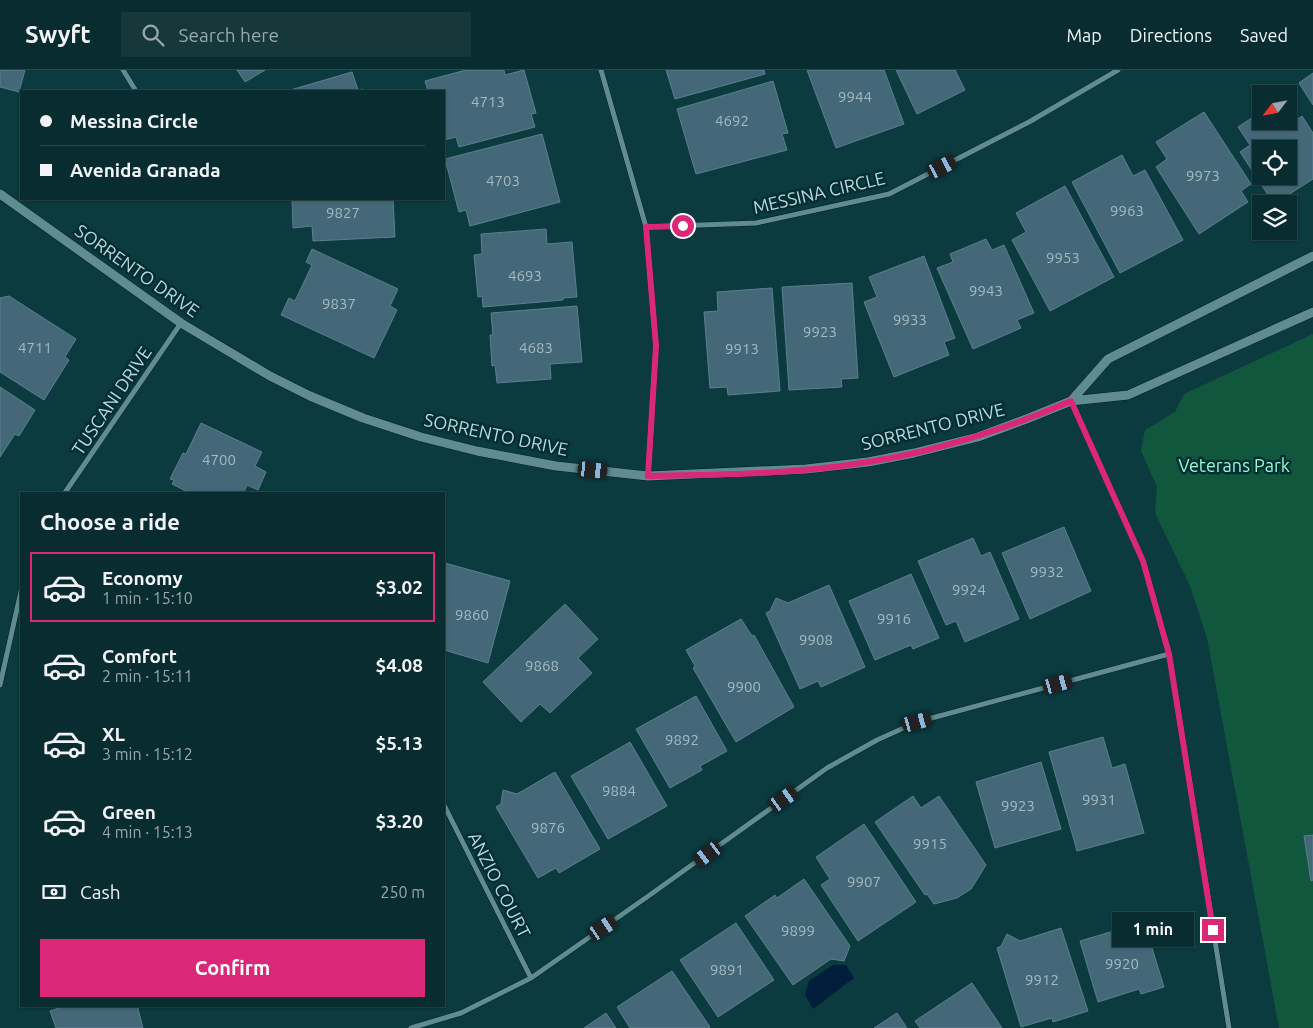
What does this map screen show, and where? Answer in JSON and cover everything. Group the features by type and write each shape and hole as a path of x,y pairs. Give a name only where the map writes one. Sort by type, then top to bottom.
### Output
{"street":[{"path":"123,70 135,90"},
{"path":"602,70 646,227 656,346 648,476"},
{"name":"MESSINA CIRCLE","path":"646,227 756,223 889,194 1030,122 1118,70"},
{"name":"SORRENTO DRIVE","path":"0,194 182,323 270,376 310,396 363,418 421,437 477,451 556,466 648,476 797,470 868,462 978,437 1071,401 1128,395 1313,312"},
{"name":"SORRENTO DRIVE","path":"1071,401 1108,359 1313,256"},
{"name":"TUSCANI DRIVE","path":"65,492 182,323"},
{"path":"1071,401 1143,561 1169,654 1228,1028"},
{"path":"0,684 20,594"},
{"path":"411,1028 461,1013 530,978 647,898 827,768 877,740 917,722 1169,654"},
{"name":"ANZIO COURT","path":"445,807 530,978"}],"green space":[{"name":"Veterans Park","path":"1313,334 1313,1028 1279,1028 1207,638 1190,586 1155,513 1157,487 1141,451 1145,430 1175,412 1184,394"}],"water":[{"path":"833,965 846,965 854,978 813,1009 805,995 809,981"}],"building":[{"path":"0,70 25,70 19,92 0,87"},
{"path":"237,70 265,70 245,82"},
{"path":"466,70 504,70 505,75 524,70 536,113 531,114 535,127 459,147 456,137 445,140 445,90 428,90 425,81"},
{"path":"666,70 764,70 765,74 675,99"},
{"path":"807,70 884,70 904,124 836,148"},
{"path":"896,70 955,70 965,90 917,114"},
{"path":"352,72 358,90 290,90"},
{"path":"1313,73 1313,105 1299,83"},
{"path":"773,81 788,133 782,134 787,150 696,174 677,109"},
{"path":"1204,112 1251,184 1241,191 1248,202 1199,234 1156,167 1167,159 1156,142"},
{"path":"1302,116 1313,133 1313,179 1288,195 1268,195 1262,185 1297,185 1297,140 1252,140 1252,170 1240,152 1250,145 1238,127 1252,118 1252,130 1298,130 1298,119"},
{"path":"542,134 560,202 470,226 466,210 459,212 445,159"},
{"path":"1122,155 1133,176 1145,170 1183,240 1120,273 1072,182"},
{"path":"1065,186 1114,277 1050,311 1012,240 1026,232 1016,213"},
{"path":"292,200 393,200 395,237 313,241 312,226 293,228"},
{"path":"546,229 547,244 572,242 577,297 563,298 563,300 483,307 482,296 478,297 474,255 482,254 481,234"},
{"path":"986,239 992,250 1004,245 1034,313 1017,320 1021,328 973,349 937,268 953,262 950,254"},
{"path":"312,249 398,289 390,306 397,310 374,358 281,315 289,298 295,301 312,265 306,262"},
{"path":"924,256 955,338 944,342 949,355 894,377 864,302 877,297 869,277"},
{"path":"852,283 858,378 841,379 842,387 789,390 782,287"},
{"path":"772,288 780,391 728,395 727,387 710,388 704,312 718,311 717,292"},
{"path":"9,296 76,339 65,357 69,360 44,400 0,372 0,298"},
{"path":"577,306 582,362 550,364 551,379 497,383 495,365 492,366 490,335 493,335 491,313"},
{"path":"0,387 35,410 19,436 15,434 0,457"},
{"path":"201,423 262,452 255,466 266,472 258,490 247,485 244,492 188,492 172,484 174,480 170,479 183,453 186,454"},
{"path":"1064,527 1091,591 1030,619 1002,553"},
{"path":"973,538 981,556 990,552 1019,619 965,642 956,621 946,625 918,561"},
{"path":"445,563 510,581 488,663 445,650"},
{"path":"911,574 939,638 913,649 911,645 875,660 849,601"},
{"path":"829,585 865,667 821,687 818,681 800,689 766,613 770,611 776,598 788,603"},
{"path":"565,604 598,639 578,658 592,673 550,713 540,704 521,722 483,682"},
{"path":"741,619 752,636 754,635 794,707 736,742 693,668 695,666 686,650"},
{"path":"696,696 727,751 700,766 702,770 670,788 636,729"},
{"path":"1103,737 1112,768 1125,764 1144,833 1077,851 1049,752"},
{"path":"630,742 667,806 608,839 571,776"},
{"path":"1041,762 1061,829 995,848 976,782"},
{"path":"555,772 600,849 559,873 556,868 538,878 496,807 501,804 503,790 517,794"},
{"path":"913,796 921,808 939,796 986,865 971,889 957,898 934,904 927,894 925,895 875,822"},
{"path":"864,824 916,902 858,941 821,885 830,879 816,857"},
{"path":"1313,835 1313,880 1311,881 1304,836"},
{"path":"804,879 850,946 844,961 831,959 793,985 745,916 775,895 777,898"},
{"path":"1144,922 1164,987 1141,994 1139,989 1098,1002 1080,941"},
{"path":"736,923 774,980 718,1017 680,960"},
{"path":"1061,928 1088,1011 1053,1022 1052,1018 1021,1027 997,948 1001,946 1007,934 1020,941"},
{"path":"672,971 710,1027 630,1028 617,1007"},
{"path":"972,983 1002,1028 920,1028 915,1021"},
{"path":"62,1007 139,1007 143,1028 56,1028 50,1011"},
{"path":"606,1013 616,1028 584,1028"},
{"path":"897,1013 907,1028 874,1028"}],"route":[{"path":"683,226 646,227 656,346 648,476 806,469 868,462 978,437 1071,401 1143,561 1169,654 1213,930"}]}
